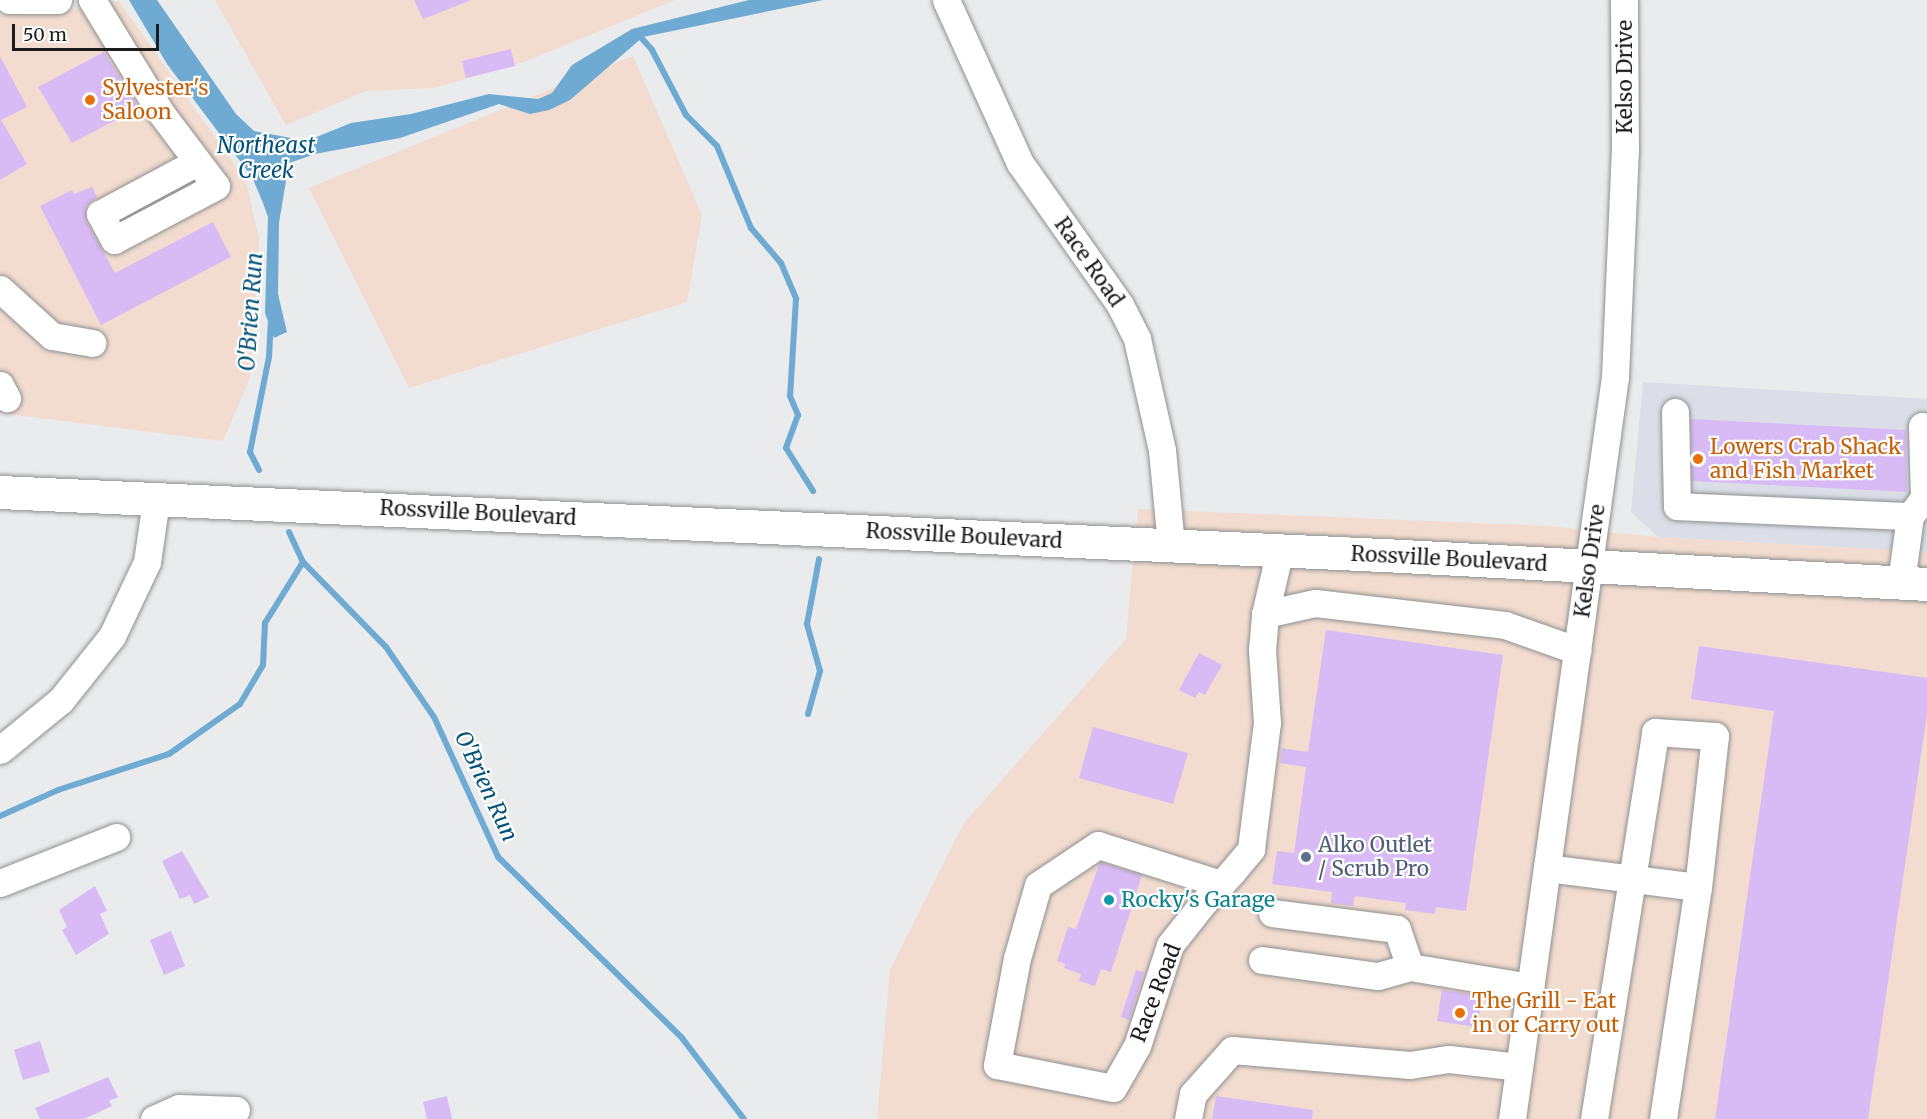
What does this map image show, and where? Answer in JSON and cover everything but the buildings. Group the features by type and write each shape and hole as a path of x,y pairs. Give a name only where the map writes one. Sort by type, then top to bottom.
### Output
{"main road":[{"name":"Rossville Boulevard","path":"0,492 1280,550 1914,583"}],"street":[{"path":"9,0 58,0"},
{"path":"92,0 161,113 197,162"},
{"name":"Race Road","path":"946,0 1020,163 1120,305 1137,339 1162,450 1171,545"},
{"name":"Kelso Drive","path":"1512,1119 1591,567 1615,377 1625,150 1624,3"},
{"path":"0,289 52,336 92,343"},
{"path":"1675,412 1677,506 1910,516"},
{"path":"1914,583 1910,516 1924,498 1922,426"},
{"path":"0,750 61,700 112,636 147,562 156,500"},
{"name":"Race Road","path":"1221,884 1098,845 1038,885 1017,958 997,1065 1113,1088 1137,1046 1170,945 1251,849 1267,723 1262,650 1265,614 1280,550"},
{"path":"1265,614 1315,603 1505,625 1578,651"},
{"path":"1594,1119 1630,878 1655,732 1715,736 1698,887 1663,1119"},
{"path":"0,883 116,837"},
{"path":"1547,867 1698,887"},
{"path":"1272,913 1397,929 1410,967"},
{"path":"1262,960 1378,976 1410,967 1530,987"},
{"path":"1188,1119 1193,1094 1232,1050 1410,1065 1449,1059 1519,1067"},
{"path":"154,1119 179,1108 236,1110"}],"shaded area":[{"path":"215,0 675,0 524,62 434,88 366,91 286,125"},
{"path":"119,1 246,181 259,239 250,378 223,441 0,413 0,15 55,13"},
{"path":"633,56 702,215 687,302 409,388 309,188"},
{"path":"1643,382 1927,399 1927,552 1658,537 1631,512"},
{"path":"1138,509 1548,526 1658,537 1927,552 1927,1119 877,1119 890,970 964,823 1126,639"}],"water":[{"name":"Northeast Creek","path":"129,0 157,0 236,114 254,131 296,139 314,138 351,123 411,114 489,94 538,99 552,93 572,65 632,29 749,0 823,0 643,37 570,100 549,110 530,114 499,104 400,138 315,154 289,163 279,223 278,294 287,332 274,338 265,313 268,217 252,177 167,64"}],"waterway":[{"path":"636,32 652,50 686,115 717,146 751,228 781,263 796,299 790,396 798,415 786,448 813,491"},
{"name":"O'Brien Run","path":"259,470 250,452 269,357 271,321"},
{"name":"O'Brien Run","path":"289,532 303,562 386,647 434,717 498,857 682,1038 744,1119"},
{"path":"808,714 820,671 807,624 819,559"},
{"path":"0,816 58,790 169,754 240,704 263,665 265,623 303,562"}],"place":[{"name":"Sylvester's Saloon","path":"90,100"},
{"name":"Lowers Crab Shack and Fish Market","path":"1698,459"},
{"name":"Alko Outlet / Scrub Pro","path":"1306,857"},
{"name":"Rocky's Garage","path":"1109,900"},
{"name":"The Grill - Eat in or Carry out","path":"1460,1013"}]}
